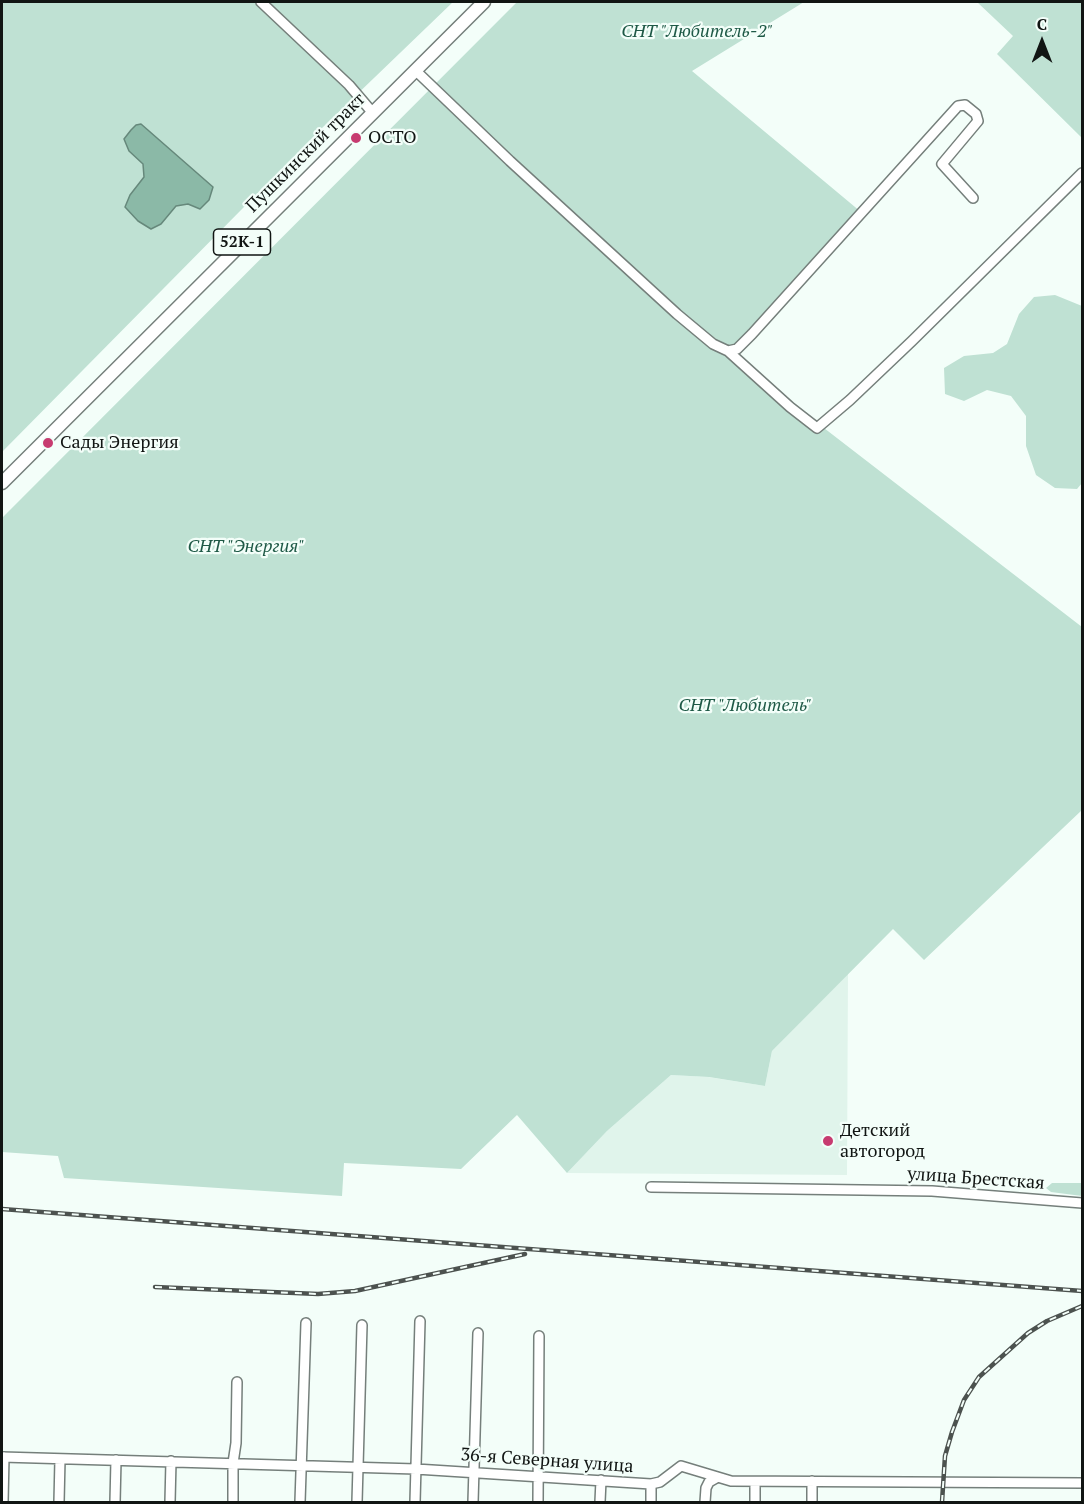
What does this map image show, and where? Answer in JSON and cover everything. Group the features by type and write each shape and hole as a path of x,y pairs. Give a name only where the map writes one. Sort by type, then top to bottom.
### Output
{"main road":[{"name":"Пушкинский тракт","path":"2,483 484,2"}],"street":[{"path":"261,2 349,85 372,112"},
{"path":"416,70 510,161 677,314 713,345 728,351 817,428 912,341 1083,173"},
{"path":"728,351 736,349 752,334 958,106 965,105 976,114 978,121 942,164 974,198"},
{"name":"улица Брестская","path":"651,1187 932,1191 1083,1203"},
{"path":"415,1503 420,1321"},
{"path":"300,1503 306,1323"},
{"path":"357,1503 362,1325"},
{"path":"473,1503 477,1333"},
{"path":"538,1503 539,1335"},
{"path":"233,1503 237,1382"},
{"path":"2,1457 3,1503"},
{"name":"36-я Северная улица","path":"2,1457 416,1469 651,1484 660,1482 681,1466 731,1481 1083,1484"},
{"path":"58,1503 60,1459"},
{"path":"115,1503 116,1460"},
{"path":"171,1461 171,1503"},
{"path":"705,1503 706,1488 709,1482 716,1478"},
{"path":"600,1503 601,1480"},
{"path":"812,1503 813,1481"},
{"path":"755,1482 755,1503"},
{"path":"651,1484 651,1503"}],"shaded area":[{"path":"141,124 213,187 209,200 200,209 188,204 176,206 161,224 151,229 138,221 125,207 130,195 144,177 143,164 129,151 124,139 136,125"},
{"path":"848,973 847,1175 567,1173 607,1131 671,1075 708,1077 765,1086 772,1051"}],"green space":[{"path":"2,2 453,2 322,128 2,452"},
{"name":"СНТ \"Любитель\"","path":"517,2 804,2 692,71 861,212 728,354 1082,627 1082,810 924,960 893,929 772,1051 765,1086 709,1077 671,1075 607,1131 567,1173 517,1115 461,1169 344,1163 342,1196 64,1178 58,1156 2,1152 2,518"},
{"path":"977,2 1082,2 1082,138 997,54 1013,36"},
{"path":"1055,295 1082,306 1082,483 1077,489 1055,488 1036,475 1026,446 1026,416 1011,396 987,390 964,401 945,394 944,368 964,356 993,353 1007,344 1019,314 1034,297"},
{"path":"1052,1183 1082,1183 1082,1196 1051,1192 1046,1188"}],"railway":[{"path":"2,1209 1082,1291"},
{"path":"155,1287 318,1294 355,1291 525,1254"},
{"path":"942,1502 945,1456 952,1432 964,1400 979,1377 1028,1333 1047,1321 1082,1306"}],"place":[{"name":"ОСТО","path":"356,138"},
{"name":"Сады Энергия","path":"48,443"},
{"name":"Детский автогород","path":"828,1141"}],"park label":[{"name":"СНТ \"Любитель-2\"","path":"697,32"},
{"name":"СНТ \"Энергия\"","path":"246,547"}]}
